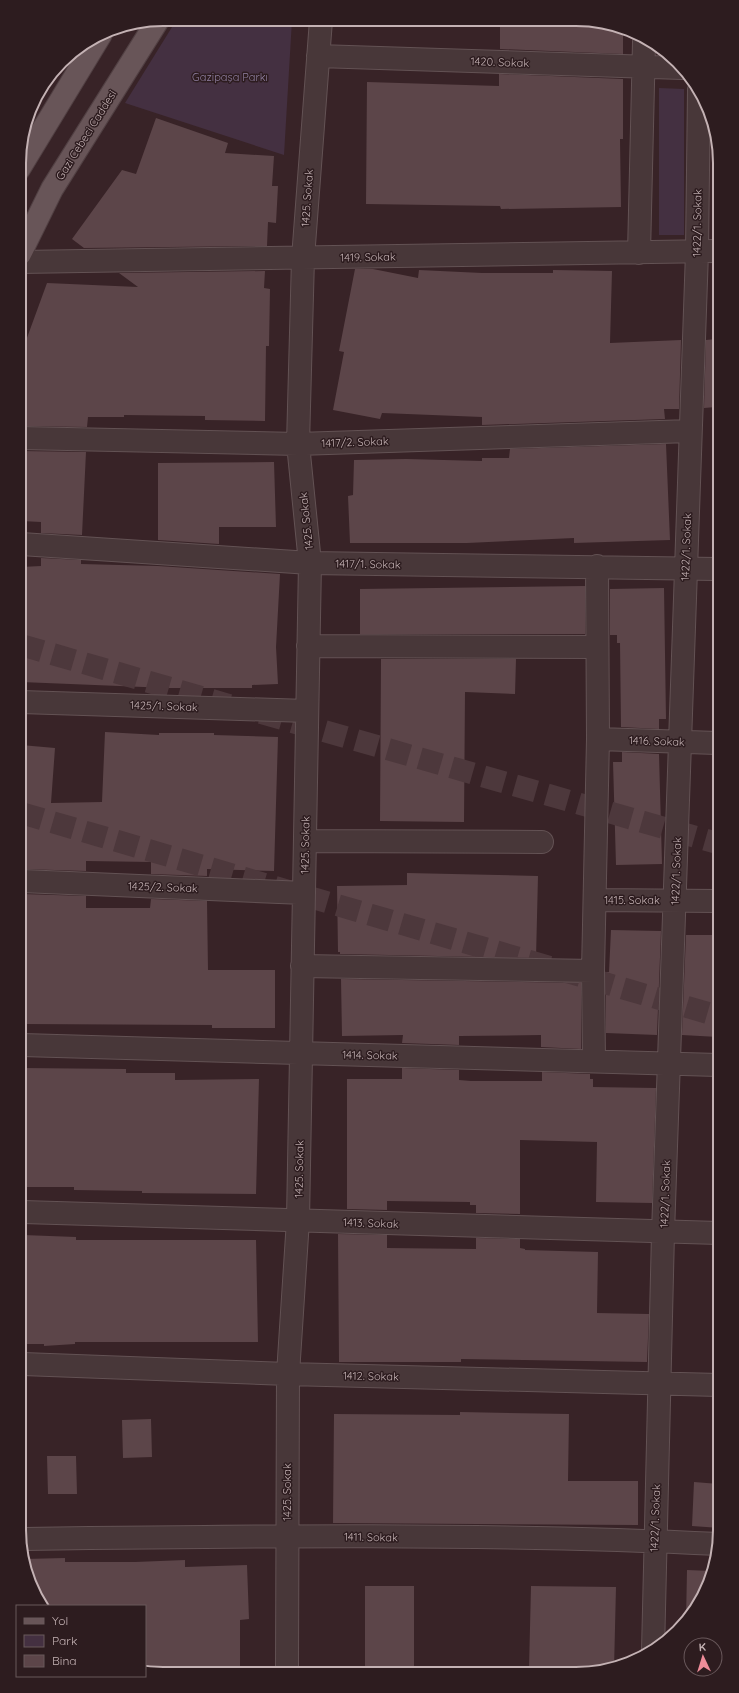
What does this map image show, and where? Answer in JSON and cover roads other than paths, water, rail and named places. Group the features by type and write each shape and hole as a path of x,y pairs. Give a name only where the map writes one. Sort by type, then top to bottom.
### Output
{"main road":[{"name":"Gazi Cebeci Caddesi","path":"26,242 52,189 154,26"},
{"path":"26,157 94,45"}],"street":[{"name":"1425. Sokak","path":"287,1667 288,1374 298,1220 310,563 298,444 303,258 320,26"},
{"path":"639,253 644,44"},
{"name":"1420. Sokak","path":"318,56 675,68"},
{"name":"1422/1. Sokak","path":"657,1640 654,1541 685,568 690,431 706,252 700,104"},
{"name":"1419. Sokak","path":"26,262 706,252"},
{"name":"1417/2. Sokak","path":"26,438 298,444 690,431"},
{"name":"1417/1. Sokak","path":"26,544 310,563 597,566 713,569"},
{"path":"594,1061 593,971 598,739 597,566"},
{"path":"308,646 597,647"},
{"name":"1425/1. Sokak","path":"26,702 307,711"},
{"name":"1416. Sokak","path":"598,739 713,743"},
{"path":"305,841 542,842"},
{"name":"1425/2. Sokak","path":"26,881 304,892"},
{"name":"1415. Sokak","path":"595,900 713,901"},
{"path":"302,966 593,971"},
{"name":"1414. Sokak","path":"26,1045 594,1061 670,1065 713,1065"},
{"name":"1413. Sokak","path":"26,1212 663,1233 713,1233"},
{"name":"1412. Sokak","path":"26,1364 288,1374 659,1382 713,1385"},
{"name":"1411. Sokak","path":"26,1538 287,1535 654,1541 712,1544"}],"tunnel":[{"path":"26,646 229,705"},
{"path":"261,713 713,842"},
{"path":"26,814 713,1015"}],"park label":[{"name":"Gazipaşa Parkı","path":"230,77"}]}
